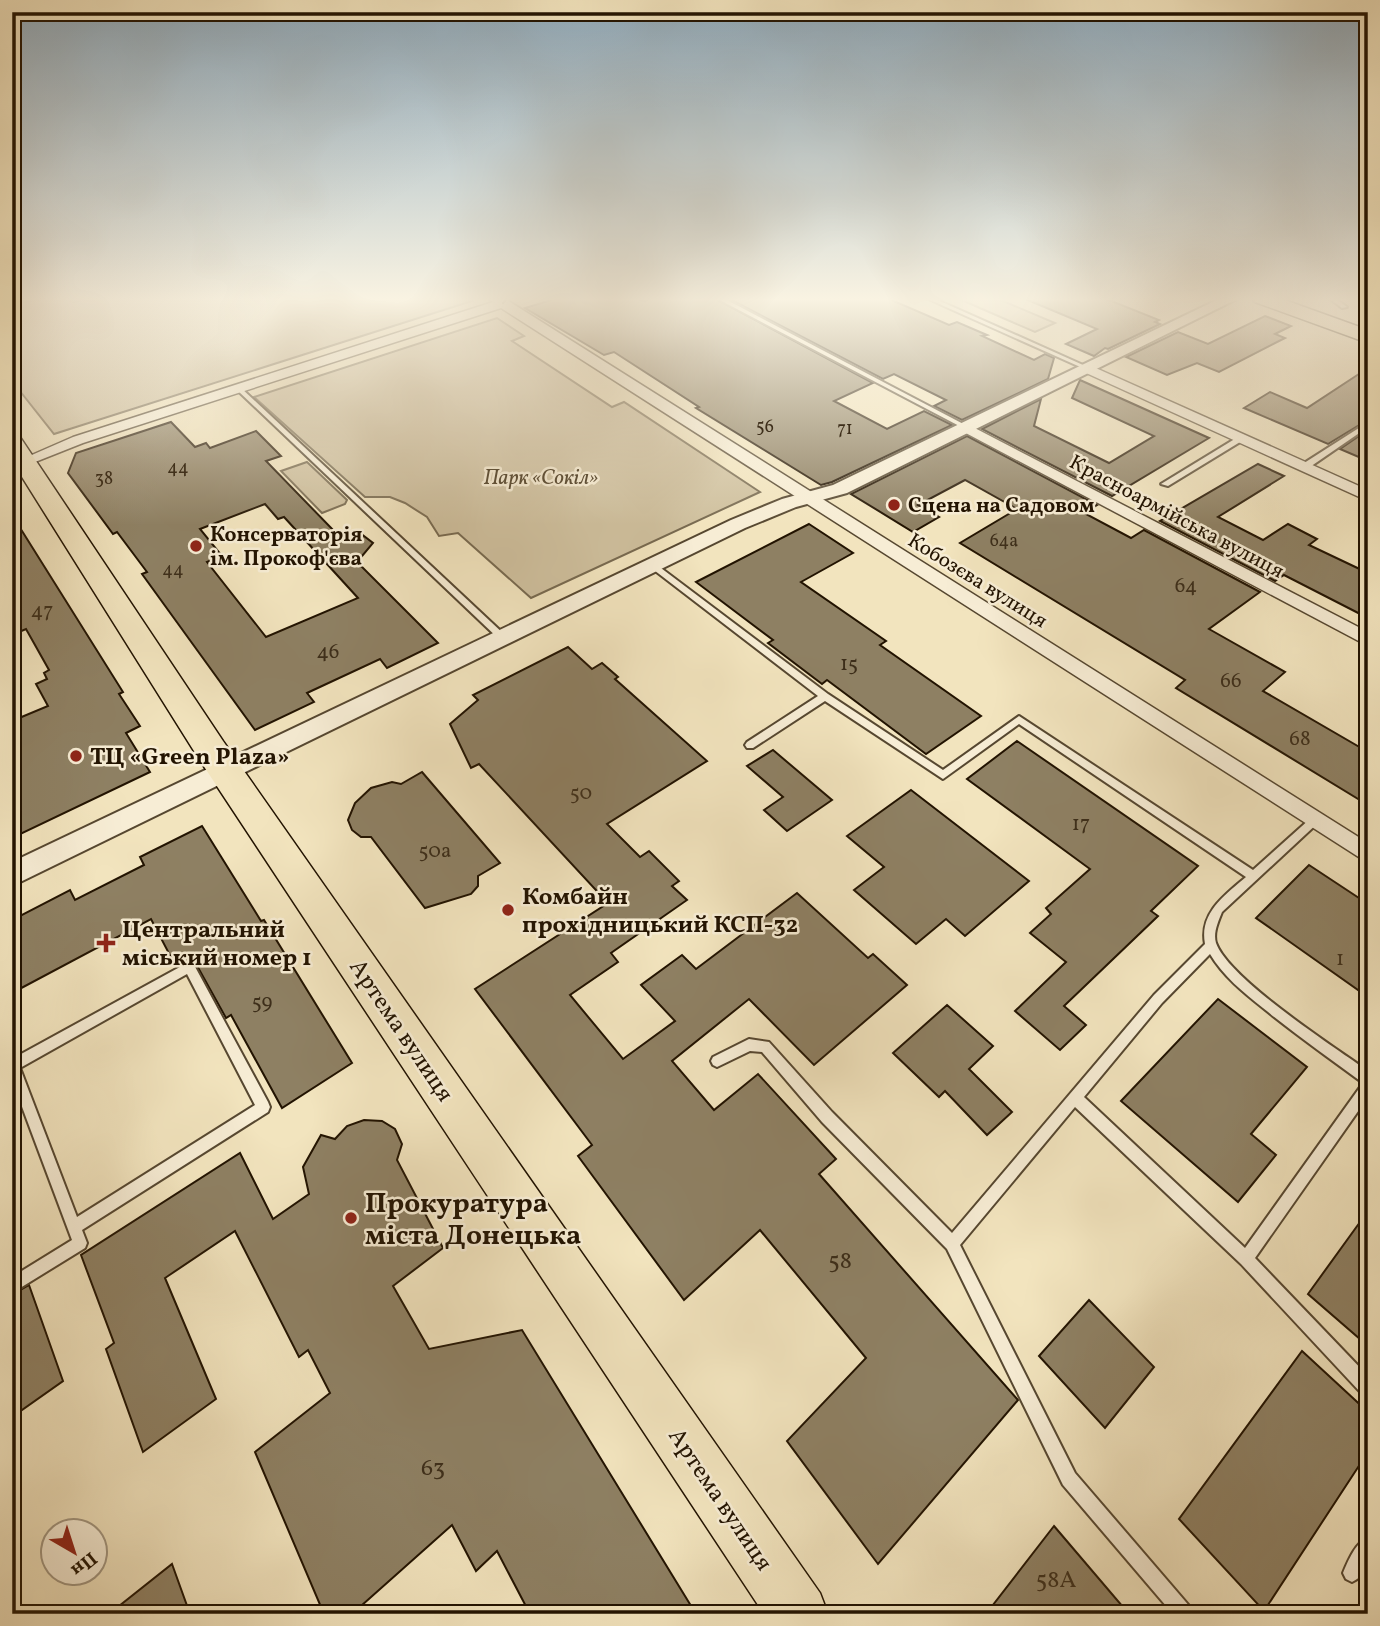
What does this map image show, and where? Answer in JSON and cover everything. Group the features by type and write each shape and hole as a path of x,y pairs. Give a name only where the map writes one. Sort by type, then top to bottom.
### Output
{"main road":[{"name":"Артема вулиця","path":"17,456 226,771 799,1614"}],"street":[{"path":"17,456 78,440 280,374"},
{"name":"Кобозєва вулиця","path":"614,374 1368,854"},
{"path":"12,875 772,509 840,489 1079,374"},
{"path":"1100,374 1368,496"},
{"name":"Красноармійська вулиця","path":"967,428 1368,640"}],"lane":[{"path":"864,374 967,428"},
{"path":"238,388 503,638"},
{"path":"1304,467 1364,427"},
{"path":"1165,484 1241,439"},
{"path":"653,565 825,696 943,775 1019,719 1253,876"},
{"path":"750,745 825,696"},
{"path":"1315,821 1218,909 1212,921 1211,946 1234,977 1368,1079"},
{"path":"952,1244 1158,999 1211,946"},
{"path":"12,1286 80,1243 13,1065 189,967 263,1107 75,1226"},
{"path":"717,1061 749,1045 765,1046 827,1117 952,1244 1069,1479 1185,1614"},
{"path":"1246,1259 1368,1086"},
{"path":"1076,1099 1246,1259 1368,1388"},
{"path":"1352,1573 1368,1545"}],"green space":[{"path":"12,374 243,374 54,434 12,381"},
{"name":"Парк «Сокіл»","path":"325,374 562,374 612,407 624,402 760,492 531,598 458,533 439,536 427,517 405,503 390,497 365,497 254,397"},
{"path":"307,462 347,500 345,504 322,513 281,471"}],"building":[{"path":"648,374 856,374 873,383 834,401 887,429 924,411 952,425 821,485 696,408 699,407"},
{"path":"873,374 1049,374 1048,379 962,420 934,406 946,400 894,374 883,379"},
{"path":"1359,374 1368,374 1368,424 1361,424 1328,444 1244,408 1270,392 1307,408"},
{"path":"1080,380 1209,438 1112,496 982,429 1041,399 1034,426 1109,463 1154,436 1072,398"},
{"path":"171,422 195,447 206,443 210,448 256,431 281,456 266,461 336,533 360,533 373,543 357,562 438,643 387,668 380,659 307,693 314,702 255,730 142,574 147,572 117,532 113,534 68,473 76,453","holes":["265,504 278,519 284,517 358,598 266,637 207,562 222,556 200,529"]},
{"path":"1368,430 1368,461 1340,449"},
{"path":"967,436 1097,505 1084,513 1131,538 1144,530 1260,592 1209,629 1285,672 1263,691 1368,752 1368,805 1176,688 1185,680 960,543 1017,509 965,480 918,505 939,517 913,532 851,494"},
{"path":"1258,464 1284,476 1218,517 1263,540 1288,524 1317,539 1309,545 1368,573 1368,618 1284,575 1275,581 1160,521"},
{"path":"12,515 123,692 119,694 140,726 126,733 150,772 12,838 12,721 48,706 36,684 47,679 44,673 49,670 26,629 12,635"},
{"path":"809,524 853,553 801,582 886,641 880,645 981,716 926,754 827,680 822,684 768,643 773,640 696,582"},
{"path":"568,647 592,669 602,663 618,677 615,679 707,761 607,824 640,857 649,851 679,881 672,886 687,900 611,953 618,962 570,995 623,1059 675,1021 641,985 682,955 696,969 797,893 868,958 873,954 907,985 814,1065 749,999 672,1061 714,1110 758,1074 836,1159 819,1174 1018,1400 878,1564 787,1441 866,1358 760,1230 684,1300 578,1156 592,1145 475,989 608,903 479,764 471,768 450,724 478,700 473,695"},
{"path":"1017,741 1198,866 1151,911 1158,916 1064,1006 1086,1025 1060,1050 1015,1011 1066,962 1030,933 1051,914 1046,908 1090,869 967,779"},
{"path":"773,750 832,800 787,831 764,810 783,797 747,766"},
{"path":"422,772 500,863 478,876 478,886 471,894 425,908 371,837 361,837 352,830 348,820 355,803 371,788 392,782 401,784"},
{"path":"911,790 1029,881 965,936 946,919 916,944 854,890 884,867 847,836"},
{"path":"202,826 261,921 264,920 352,1063 282,1108 231,1015 226,1018 195,962 187,959 175,965 151,919 12,993 12,920 70,890 75,900 144,865 140,857"},
{"path":"1309,865 1368,904 1368,997 1256,918"},
{"path":"1218,999 1307,1067 1251,1134 1276,1155 1238,1202 1121,1101"},
{"path":"947,1005 993,1046 969,1069 1012,1112 987,1135 945,1091 939,1097 893,1053"},
{"path":"364,1120 382,1121 395,1129 402,1144 397,1160 443,1248 393,1286 429,1349 522,1330 696,1614 530,1614 497,1551 476,1571 452,1525 352,1614 324,1614 255,1452 330,1393 308,1350 299,1357 235,1231 165,1278 216,1399 143,1452 106,1349 114,1343 81,1255 240,1153 273,1219 309,1194 303,1167 321,1135 335,1139 347,1126"},
{"path":"1368,1211 1368,1346 1308,1294"},
{"path":"29,1285 63,1381 12,1417 12,1295"},
{"path":"1089,1300 1154,1367 1105,1428 1039,1356"},
{"path":"1302,1351 1368,1412 1368,1452 1264,1611 1179,1519"},
{"path":"1054,1526 1129,1614 986,1614"},
{"path":"172,1564 190,1614 109,1614"}],"place":[{"name":"Сцена на Садовом","path":"894,505"},
{"name":"Консерваторія ім. Прокоф'єва","path":"196,546"},
{"name":"ТЦ «Green Plaza»","path":"76,756"},
{"name":"Комбайн прохідницький КСП-32","path":"508,910"},
{"name":"Центральний міський номер 1","path":"106,943"},
{"name":"Прокуратура міста Донецька","path":"351,1218"}]}
